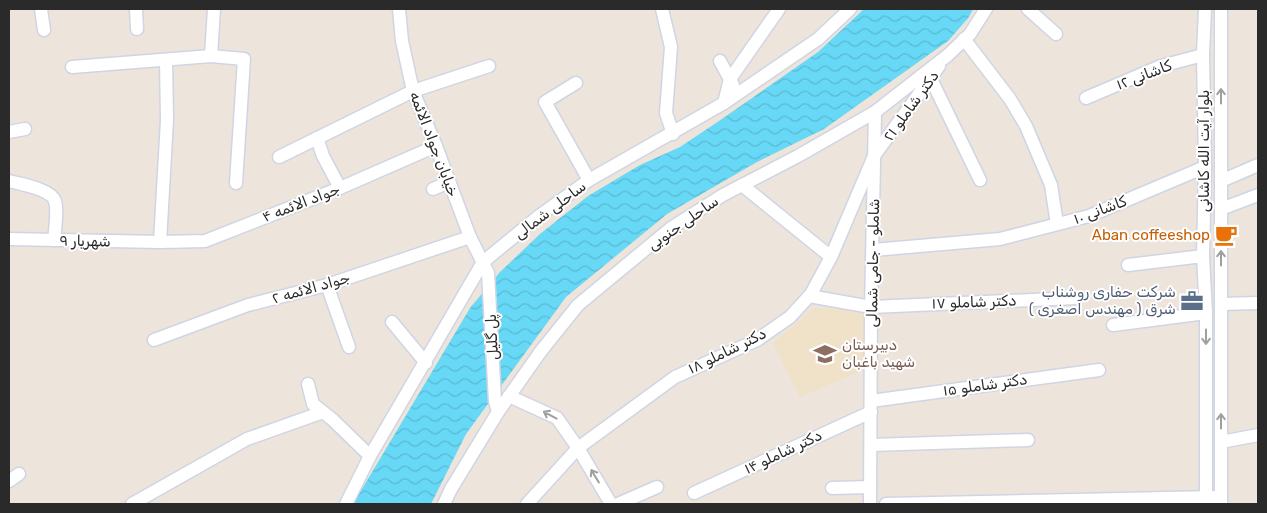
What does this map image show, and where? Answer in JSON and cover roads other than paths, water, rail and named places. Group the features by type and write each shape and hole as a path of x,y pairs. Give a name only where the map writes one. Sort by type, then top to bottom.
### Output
{"street":[{"path":"41,9 44,30"},
{"path":"136,9 137,29"},
{"path":"211,56 214,9"},
{"name":"خیابان جواد الائمه","path":"399,9 402,41 413,91 470,237 486,267"},
{"path":"662,9 671,47 666,113 673,134"},
{"path":"724,103 730,79 779,9"},
{"name":"ساحلی شمالی","path":"346,504 370,456 486,267 539,216 589,180 673,134 738,94 818,39 850,9"},
{"name":"ساحلی جنوبی","path":"444,504 496,407 509,396 541,351 578,305 671,228 875,112 948,55 970,34 986,9"},
{"path":"1028,9 1056,34"},
{"name":"بلوار آیت الله کاشانی","path":"1205,9 1203,55 1205,167 1203,256 1206,313 1206,501"},
{"name":"بلوار آیت الله کاشانی","path":"1221,9 1221,501"},
{"path":"964,39 1010,99 1026,126 1051,184 1057,224"},
{"name":"دکتر شاملو ۲۱","path":"874,156 948,55"},
{"name":"کاشانی ۱۲","path":"1086,98 1160,66 1203,55"},
{"path":"72,67 211,56 244,59 236,183"},
{"path":"160,242 166,120 166,60"},
{"path":"720,61 738,94"},
{"path":"279,157 413,91 489,66"},
{"path":"931,79 980,180"},
{"path":"576,83 545,102 589,180"},
{"name":"شاملو - جامی شمالی","path":"870,504 871,307 875,112"},
{"path":"9,132 25,129"},
{"path":"317,138 323,156 340,188"},
{"name":"جواد الائمه ۴","path":"160,242 205,240 340,188 436,146"},
{"name":"دکتر شاملو ۱۸","path":"527,504 578,448 674,377 757,340 790,317 809,296 831,258 874,156"},
{"path":"1221,181 1258,165"},
{"name":"کاشانی ۱۰","path":"873,250 1000,239 1088,216 1205,167"},
{"path":"9,181 45,191 52,196 56,202 54,240"},
{"path":"432,189 449,182"},
{"path":"742,186 831,258"},
{"path":"1221,210 1258,195"},
{"name":"جواد الائمه ۲","path":"154,340 248,305 327,285 470,237"},
{"name":"شهریار ۹","path":"9,239 160,242"},
{"path":"1128,265 1203,256"},
{"name":"پل گلیل","path":"486,267 496,407"},
{"path":"327,285 349,347"},
{"name":"دکتر شاملو ۱۷","path":"809,296 871,307 1076,298"},
{"path":"1221,304 1258,303"},
{"path":"1114,325 1206,313"},
{"path":"392,322 426,363"},
{"name":"دکتر شاملو ۱۵","path":"871,406 1099,370"},
{"path":"308,384 313,404 370,456"},
{"path":"509,396 557,418 578,448 611,504"},
{"name":"دکتر شاملو ۱۴","path":"694,493 871,406"},
{"path":"132,504 247,439 323,412"},
{"path":"1221,442 1258,435"},
{"path":"871,445 1028,440"},
{"path":"618,504 657,487"},
{"path":"832,488 870,487"},
{"path":"886,504 1221,501"}],"water":[{"path":"864,9 973,9 969,17 948,41 824,129 757,162 667,214 566,297 466,434 431,504 353,504 470,308 500,272 540,234 588,196 640,165 680,147 719,121 818,52"}],"place":[{"name":"Aban coffeeshop","path":"1226,235"},
{"name":"شرکت حفاری روشناب شرق ( مهندس اصغری )","path":"1192,301"},
{"name":"دبیرستان شهید باغبان","path":"825,354"}]}
